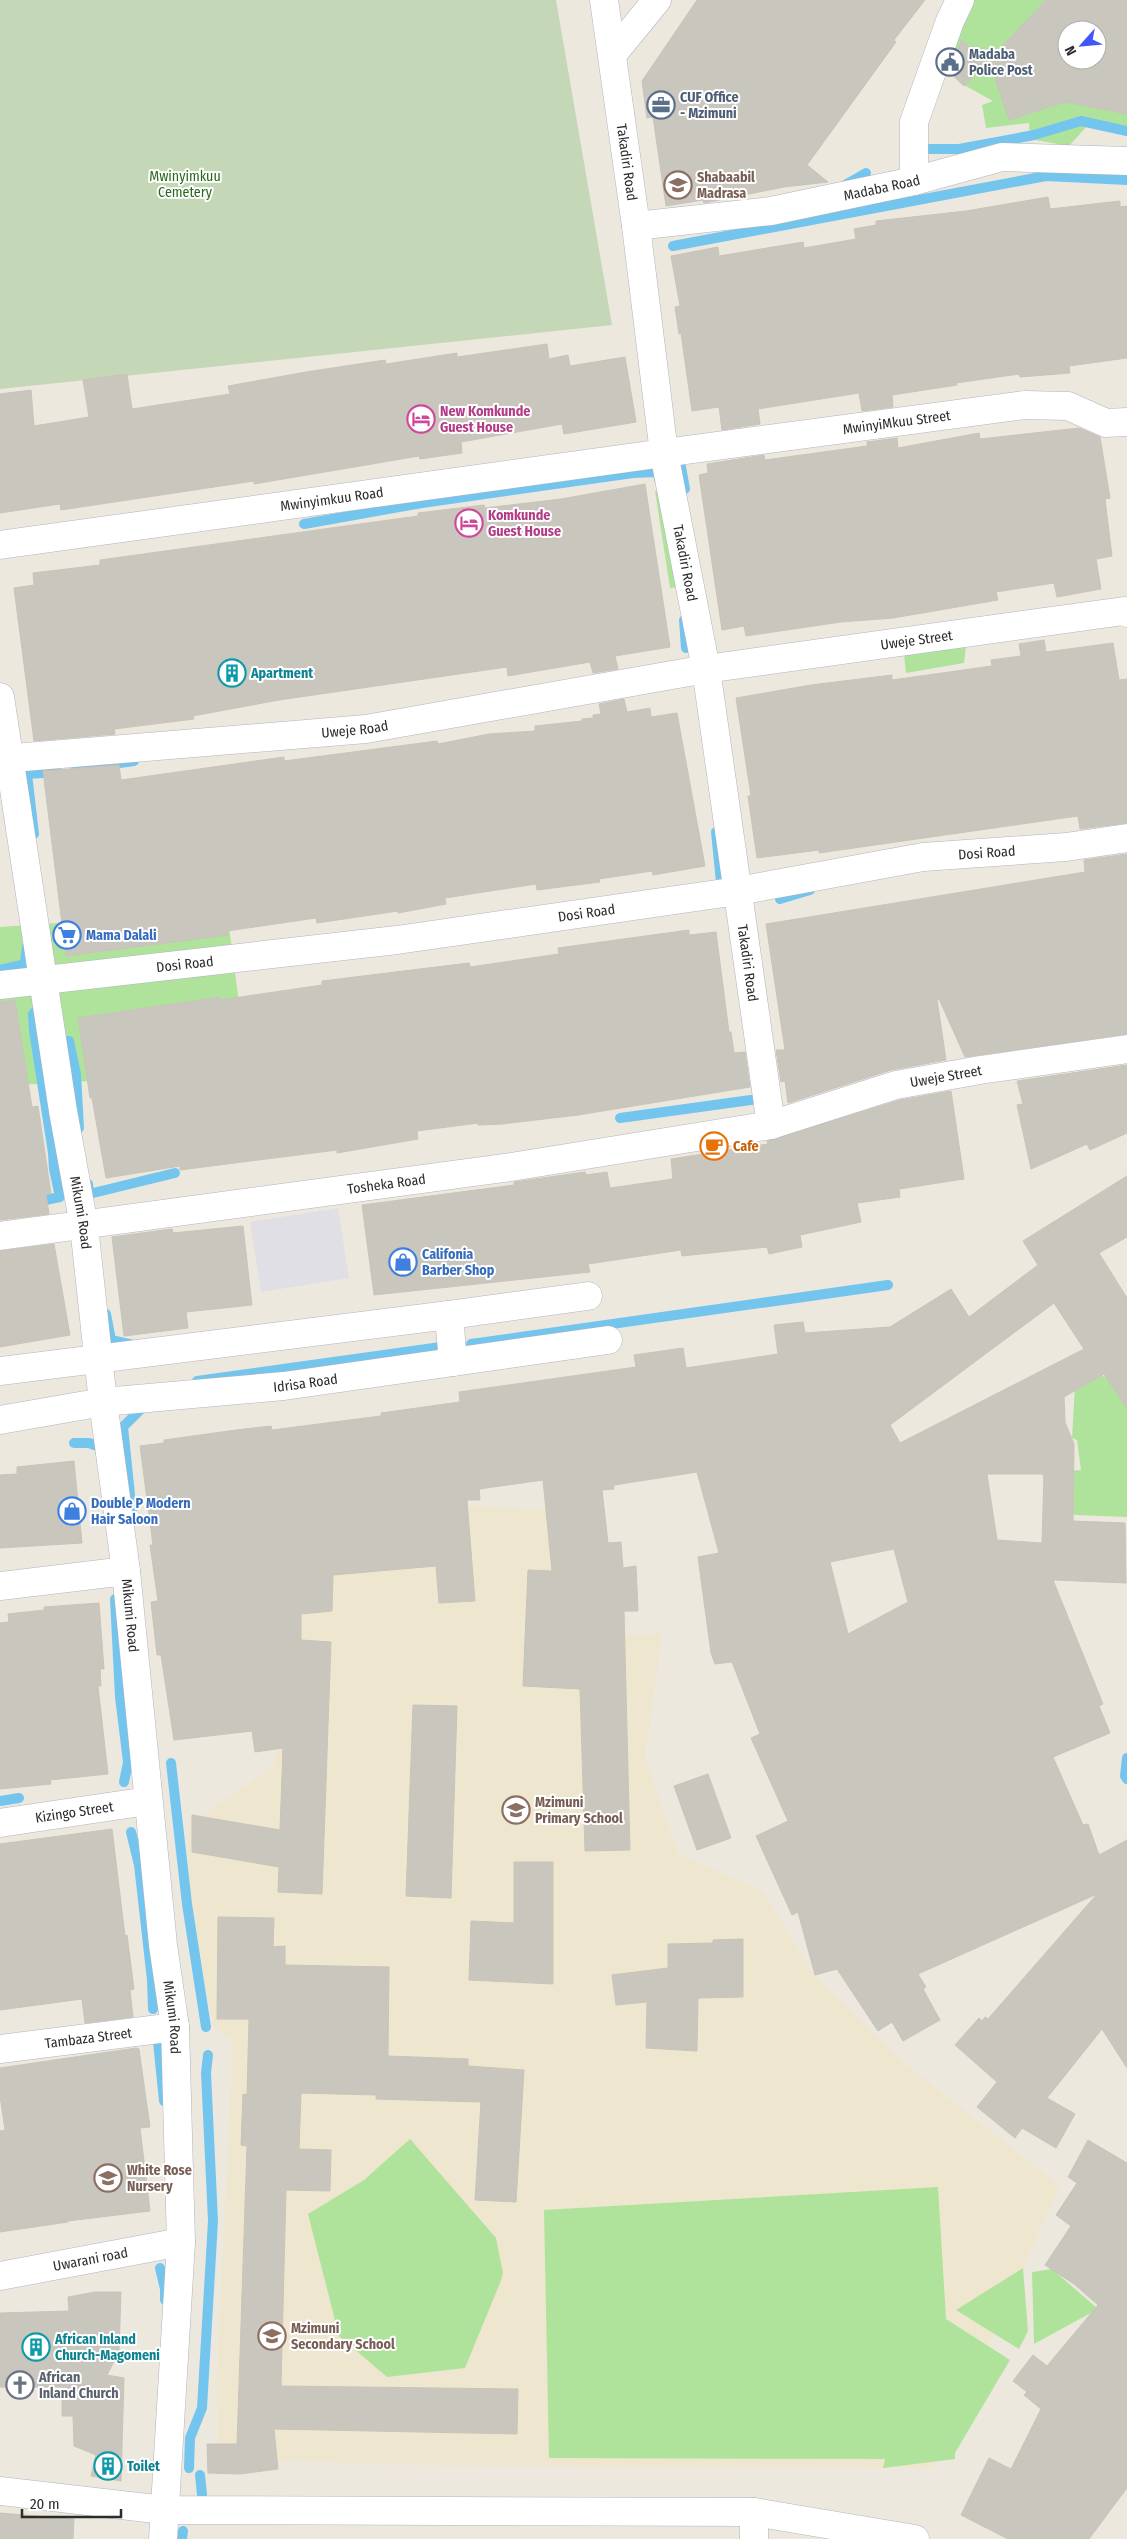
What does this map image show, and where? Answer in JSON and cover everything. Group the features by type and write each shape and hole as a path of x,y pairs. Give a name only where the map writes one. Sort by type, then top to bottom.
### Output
{"street":[{"name":"Takadiri Road","path":"604,0 636,226 664,452 706,669 771,1125"},
{"path":"612,55 657,0"},
{"path":"914,182 914,122 950,21 960,0"},
{"name":"Madaba Road","path":"636,226 771,211 914,182 1002,157 1127,161"},
{"name":"MwinyiMkuu Street","path":"664,452 1026,406 1068,406 1106,423 1127,422"},
{"name":"Mwinyimkuu Road","path":"0,545 664,452"},
{"name":"Uweje Street","path":"706,669 1124,611 1127,613"},
{"name":"Uweje Road","path":"5,759 366,729 706,669"},
{"name":"Mikumi Road","path":"0,697 5,759 44,979 62,1111 84,1226 103,1402 126,1571 163,1945 175,2027 181,2242 163,2539"},
{"name":"Dosi Road","path":"0,985 397,940 738,892 923,857 1066,847 1127,838"},
{"name":"Uweje Street","path":"771,1125 896,1085 980,1070 1127,1049"},
{"name":"Tosheka Road","path":"0,1236 84,1226 387,1182 511,1167 771,1125"},
{"path":"0,1371 99,1360 588,1296"},
{"path":"449,1315 453,1362"},
{"name":"Idrisa Road","path":"0,1420 103,1402 284,1386 608,1340"},
{"path":"0,1586 126,1571"},
{"name":"Kizingo Street","path":"0,1823 148,1801"},
{"name":"Tambaza Street","path":"0,2049 175,2027"},
{"name":"Uwarani road","path":"0,2276 181,2242"},
{"path":"0,2490 164,2510 754,2512 915,2539"},
{"path":"754,2512 754,2539"}],"shaded area":[{"path":"338,1208 349,1278 261,1292 250,1222"},
{"path":"441,1504 589,1512 596,1636 662,1634 645,1759 679,1854 762,1891 816,1977 907,2065 1060,2186 934,2468 397,2465 218,2458 217,2376 233,2042 214,2027 193,1932 187,1865 189,1825 274,1765 279,1737 280,1573"}],"green space":[{"name":"Mwinyimkuu Cemetery","path":"0,0 556,0 612,325 0,389"},
{"path":"957,0 1127,0 1127,134 1087,126 1069,146 1030,139 1029,123 986,128 982,105 993,101 962,84 943,20"},
{"path":"655,491 663,491 679,587 670,588"},
{"path":"967,636 964,663 906,673 904,655"},
{"path":"227,911 244,1041 162,1077 0,1086 0,927"},
{"path":"1090,1361 1104,1377 1127,1364 1127,1517 1051,1514 1042,1473 1081,1470 1077,1440 1072,1438 1075,1384"},
{"path":"410,2139 496,2238 503,2273 465,2368 387,2377 339,2336 308,2214 364,2180"},
{"path":"938,2187 946,2319 1010,2360 955,2453 955,2459 883,2468 885,2459 549,2458 544,2210"},
{"path":"1023,2268 1028,2331 1019,2349 956,2310"},
{"path":"1052,2269 1098,2309 1034,2344 1032,2272"}],"building":[{"path":"697,0 925,0 894,40 896,42 807,165 828,182 784,187 704,203 703,200 666,206 653,117 647,118 642,81"},
{"path":"1046,0 1127,0 1127,114 1065,102 1009,120 989,60"},
{"name":"Madaba Police Post","path":"962,40 986,63 964,86 949,72"},
{"path":"1048,197 1050,209 1120,201 1120,207 1127,206 1127,358 1069,366 1070,373 1020,377 1019,374 892,395 893,407 862,411 859,393 758,409 760,424 722,430 719,407 692,411 681,333 679,334 675,307 680,306 671,256 718,247 719,256 803,242 804,248 856,239 854,229 876,225 876,221 966,211"},
{"path":"547,344 549,359 568,355 570,366 625,357 636,422 564,434 562,424 461,442 462,453 420,459 419,456 254,484 254,481 61,510 60,504 0,513 0,394 31,390 34,426 89,417 83,380 127,374 132,409 230,394 228,386 306,372 385,360 386,364 457,353 457,357"},
{"path":"1079,428 1100,437 1110,498 1105,499 1112,556 1096,559 1101,589 1057,597 1054,583 996,592 998,600 893,618 841,622 746,636 744,626 722,630 699,475 708,473 707,464 764,455 765,460 867,446 867,442 897,438 898,448 979,433 980,439"},
{"path":"645,484 670,647 615,656 618,669 593,673 590,662 508,676 507,667 279,700 193,716 194,719 114,729 115,734 34,741 14,588 34,585 33,573 100,565 100,560 418,516 418,513 484,505 485,508 561,499"},
{"path":"1044,640 1046,652 1113,643 1119,680 1127,679 1127,823 1080,829 1078,816 819,853 819,850 757,858 748,796 751,796 736,698 811,685 892,675 892,680 992,666 991,660 1021,656 1019,644"},
{"path":"624,699 627,712 650,708 651,717 677,713 705,866 653,875 652,871 599,879 600,882 537,890 536,884 445,898 446,904 398,913 398,911 317,923 316,918 227,931 228,935 66,956 43,771 119,765 121,780 284,757 284,761 437,741 438,744 489,734 535,731 535,726 582,721 582,719 593,718 593,715 601,714 599,704"},
{"path":"1127,854 1127,1034 965,1057 939,999 937,999 946,1060 891,1070 788,1103 785,1081 781,1082 776,1050 785,1050 766,924 1085,872 1084,860"},
{"path":"689,930 689,935 716,932 729,1032 731,1032 734,1053 745,1052 750,1087 578,1115 502,1124 478,1125 478,1123 417,1131 418,1139 337,1153 337,1150 180,1170 180,1166 106,1178 92,1098 90,1098 78,1018 220,997 220,1000 322,985 322,981 469,963 470,967 559,954 558,948"},
{"path":"15,1000 32,1107 38,1106 51,1194 46,1194 49,1214 0,1220 0,1002"},
{"path":"1127,1065 1127,1133 1090,1150 1087,1144 1031,1169 1017,1105 1023,1104 1017,1081"},
{"path":"951,1091 964,1179 899,1189 900,1197 857,1203 861,1222 800,1235 802,1247 769,1254 767,1247 682,1256 681,1250 588,1264 590,1272 374,1295 362,1205 514,1185 514,1182 585,1172 586,1175 607,1172 610,1188 673,1179 671,1159 768,1144 767,1141 900,1100"},
{"path":"1127,1176 1127,1237 1099,1253 1127,1298 1127,1409 1104,1374 1064,1397 1065,1422 1074,1444 1073,1521 1125,1523 1126,1583 1053,1580 1103,1704 1099,1706 1110,1733 1053,1757 1083,1825 1088,1824 1099,1855 1127,1840 1127,2068 1102,2029 1047,2098 1075,2114 1056,2148 1022,2128 1015,2138 977,2107 997,2082 955,2045 979,2018 982,2021 985,2017 988,2019 1097,1894 918,1974 926,1987 923,1989 940,2020 903,2041 892,2022 878,2031 837,1969 815,1975 798,1912 792,1915 756,1836 788,1821 751,1738 760,1734 732,1662 715,1664 711,1653 698,1557 719,1553 697,1472 614,1485 614,1489 602,1490 608,1543 621,1542 623,1568 636,1566 638,1611 624,1611 630,1850 585,1851 580,1689 523,1686 528,1570 552,1571 543,1480 479,1489 480,1500 467,1500 475,1601 439,1603 436,1566 333,1575 332,1611 301,1614 301,1640 331,1642 322,1894 278,1892 279,1867 192,1852 192,1815 280,1830 283,1748 255,1752 252,1731 174,1740 161,1655 157,1655 151,1602 158,1601 140,1446 164,1443 164,1440 236,1430 271,1426 272,1430 381,1416 381,1413 460,1402 459,1392 636,1367 634,1355 683,1348 686,1368 778,1354 774,1325 803,1322 805,1333 890,1327 951,1289 969,1317 1038,1265 1023,1241","holes":["1054,1303 1084,1349 900,1443 890,1425","987,1474 1044,1474 1042,1543 997,1540","894,1549 908,1602 848,1634 830,1562"]},
{"path":"243,1226 252,1305 186,1312 188,1328 124,1336 112,1237 172,1229 173,1233"},
{"path":"54,1244 70,1335 0,1347 0,1251"},
{"path":"74,1461 82,1543 0,1548 0,1475 17,1474 17,1467"},
{"path":"99,1603 104,1669 100,1669 101,1686 98,1686 108,1774 50,1780 51,1784 0,1789 0,1623 9,1622 8,1614 44,1610 44,1607"},
{"path":"413,1705 457,1706 451,1898 406,1896"},
{"path":"708,1774 731,1838 697,1850 674,1786"},
{"path":"112,1829 125,1936 127,1935 134,1989 130,1990 133,2017 85,2023 82,1999 0,2010 0,1844"},
{"path":"514,1862 553,1862 553,1984 469,1980 471,1921 514,1923"},
{"path":"218,1917 274,1918 273,1947 285,1946 285,1965 389,1967 388,2056 468,2059 468,2066 524,2070 516,2202 475,2200 481,2102 376,2099 376,2095 301,2093 299,2149 331,2150 330,2191 286,2190 281,2386 518,2389 517,2434 274,2429 278,2469 240,2474 208,2473 207,2444 237,2444 247,2146 241,2145 243,2094 247,2095 249,2019 217,2019"},
{"path":"743,1939 743,1997 698,1998 697,2051 646,2048 647,2002 616,2005 612,1975 668,1968 668,1944 713,1943 713,1940"},
{"path":"139,2049 150,2127 140,2128 150,2211 0,2232 0,2131 5,2130 0,2096 0,2068"},
{"path":"1088,2140 1127,2163 1127,2488 1089,2539 1008,2539 961,2515 989,2458 1011,2469 1041,2409 1024,2395 1027,2392 1013,2381 1033,2355 1047,2366 1098,2305 1074,2284 1045,2265 1071,2226 1056,2215 1077,2183 1068,2177"},
{"path":"95,2292 121,2292 119,2352 107,2375 124,2378 121,2481 91,2476 96,2455 74,2446 73,2416 62,2416 62,2387 0,2387 0,2313 69,2311 68,2297"},
{"path":"0,2513 74,2519 73,2539 0,2539"}],"waterway":[{"path":"930,149 959,149 1034,135 1081,121 1127,131"},
{"path":"845,185 866,173"},
{"path":"673,246 1046,176 1127,180"},
{"path":"678,451 685,489"},
{"path":"304,524 422,503 633,473 658,472 659,480"},
{"path":"684,620 686,648"},
{"path":"76,769 134,761"},
{"path":"34,834 27,774 57,772"},
{"path":"716,832 722,892"},
{"path":"780,899 810,890"},
{"path":"25,964 22,970 25,963 27,946"},
{"path":"0,970 25,964"},
{"path":"36,1202 60,1197 54,1169 34,1031 33,1014 42,1004 41,1001"},
{"path":"69,1041 76,1074 79,1128"},
{"path":"620,1118 758,1099 757,1092"},
{"path":"88,1184 89,1194 175,1173"},
{"path":"471,1344 888,1285"},
{"path":"106,1314 111,1340 133,1345"},
{"path":"197,1381 441,1347"},
{"path":"132,1514 123,1427 144,1406"},
{"path":"74,1443 89,1443 100,1447 101,1456"},
{"path":"115,1599 120,1697 128,1762 124,1782"},
{"path":"1127,1758 1125,1776 1127,1779"},
{"path":"171,1763 187,1904 206,2027"},
{"path":"0,1801 19,1798"},
{"path":"131,1832 139,1865 152,1980 153,2009"},
{"path":"158,2042 164,2101"},
{"path":"189,2468 190,2438 202,2408 213,2221 206,2073 208,2055"},
{"path":"160,2268 165,2289 165,2300"},
{"path":"200,2475 202,2495"},
{"path":"182,2539 183,2531"}],"place":[{"name":"Madaba Police Post","path":"950,62"},
{"name":"CUF Office - Mzimuni","path":"661,105"},
{"name":"Shabaabil Madrasa","path":"678,185"},
{"name":"New Komkunde Guest House","path":"421,419"},
{"name":"Komkunde Guest House","path":"469,523"},
{"name":"Apartment","path":"232,673"},
{"name":"Mama Dalali","path":"67,935"},
{"name":"Cafe","path":"714,1146"},
{"name":"Califonia Barber Shop","path":"403,1262"},
{"name":"Double P Modern Hair Saloon","path":"72,1511"},
{"name":"Mzimuni Primary School","path":"516,1810"},
{"name":"White Rose Nursery","path":"108,2178"},
{"name":"Mzimuni Secondary School","path":"272,2336"},
{"name":"African Inland Church-Magomeni","path":"36,2347"},
{"name":"African Inland Church","path":"20,2385"},
{"name":"Toilet","path":"108,2466"}]}
